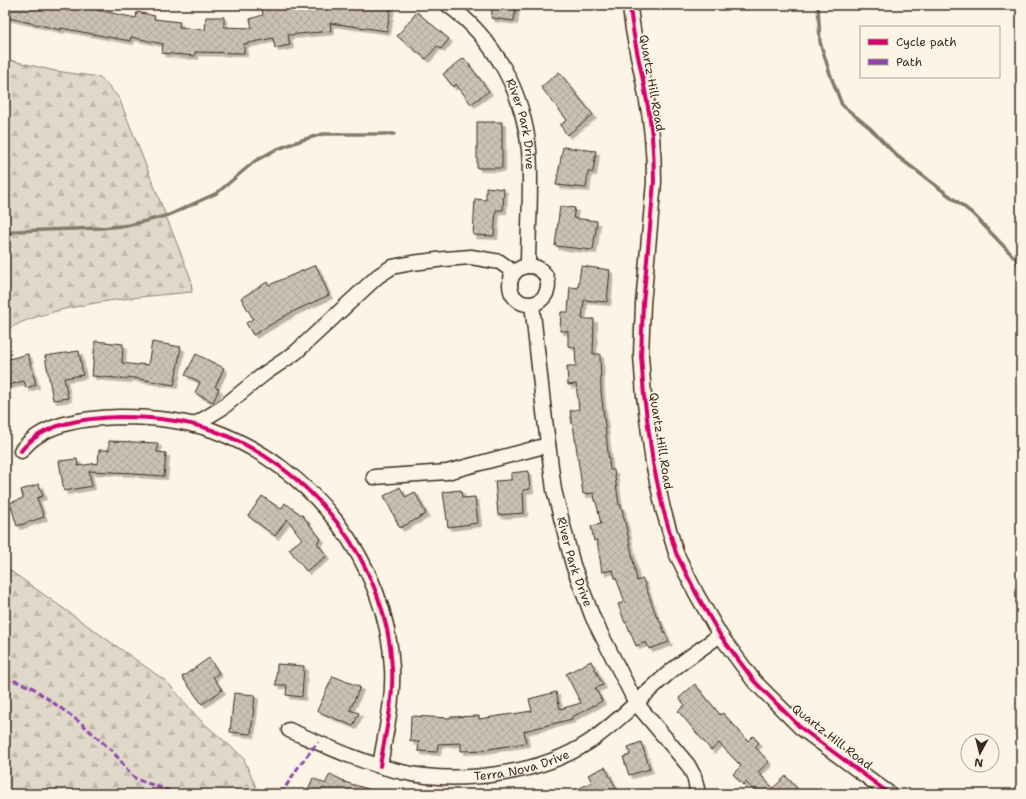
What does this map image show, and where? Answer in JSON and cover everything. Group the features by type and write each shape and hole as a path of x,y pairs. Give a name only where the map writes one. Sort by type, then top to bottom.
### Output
{"street":[{"name":"River Park Drive","path":"448,5 467,21 495,53 512,84 521,107 529,150 530,184 528,266"},
{"name":"Quartz Hill Road","path":"630,5 633,34 648,106 654,159 654,182 641,330 644,396 649,438 663,509 676,553 697,595 720,635 754,681 801,728 890,794"},
{"path":"194,425 222,408 264,374 295,353 378,276 392,268 432,260 471,257 500,262 513,274"},
{"path":"528,266 535,267 545,274 548,279 547,292 544,297 532,304 521,302 516,298 512,293 511,287 513,274 522,267 528,266"},
{"name":"River Park Drive","path":"532,304 554,490 573,565 593,618 636,703 688,765 694,776 697,790"},
{"path":"21,451 26,445 47,430 87,420 141,417 159,418 212,430 268,458 303,485 323,505 353,547 377,594 385,619 392,667 392,696 380,766"},
{"path":"374,477 447,472 548,445"},
{"name":"Terra Nova Drive","path":"289,730 354,758 403,773 439,777 478,776 523,770 554,760 587,743 605,730 672,671 720,635"}],"green space":[{"path":"5,59 55,71 100,77 119,98 191,279 192,292 112,300 72,307 29,319 5,331"},
{"path":"5,567 167,682 200,720 243,757 259,794 5,794"}],"building":[{"path":"5,5 98,5 97,10 136,18 137,12 155,16 154,19 180,22 179,27 205,30 206,17 224,17 224,27 252,28 250,19 263,15 261,5 281,5 282,8 309,5 391,5 387,31 330,23 331,31 288,35 290,45 275,48 273,38 244,44 244,53 195,52 195,56 162,53 163,44 131,37 130,41 61,28 61,30 5,17"},
{"path":"493,5 516,5 514,21 491,18"},
{"path":"417,12 449,39 441,49 437,46 426,59 397,36"},
{"path":"464,58 489,91 471,104 456,84 453,87 443,74"},
{"path":"559,72 593,115 567,135 560,125 567,120 541,87"},
{"path":"477,122 502,122 502,168 477,168"},
{"path":"563,147 596,151 593,172 588,172 586,188 556,185"},
{"path":"486,187 504,189 503,210 496,210 494,236 473,235 475,199 486,200"},
{"path":"560,206 575,208 573,218 597,221 593,250 555,246"},
{"path":"316,265 329,295 292,312 253,335 246,323 253,319 241,298 267,282 269,285"},
{"path":"581,266 610,270 607,302 584,300 582,319 594,319 593,354 600,354 601,391 610,470 614,470 619,505 621,505 637,581 643,579 657,618 658,617 669,642 649,649 646,642 636,646 626,622 625,623 618,604 625,602 613,570 602,572 597,540 594,541 591,526 601,524 596,501 594,493 583,494 570,411 579,409 576,384 568,385 567,366 576,366 575,347 568,346 568,331 560,331 561,312 568,312 570,287 578,288"},
{"path":"95,341 123,344 122,363 138,365 148,365 152,342 181,347 174,385 128,377 128,379 92,376"},
{"path":"79,351 83,375 64,378 68,398 53,400 45,356"},
{"path":"28,354 36,385 26,388 24,381 5,386 5,360"},
{"path":"196,354 224,368 215,387 219,389 213,402 195,393 200,382 185,375"},
{"path":"109,441 158,443 157,452 166,453 164,476 89,471 92,486 64,491 59,461 77,459 78,466 98,463 99,450 109,450"},
{"path":"528,471 530,489 523,490 524,513 498,515 495,481 511,480 511,473"},
{"path":"39,484 43,496 37,498 44,517 17,526 10,503 23,498 21,490"},
{"path":"400,487 405,497 415,492 426,514 400,528 384,496"},
{"path":"461,490 462,498 475,497 478,523 448,527 443,492"},
{"path":"262,496 281,509 285,503 303,516 321,539 317,543 327,556 306,571 289,549 302,539 287,519 275,536 248,516"},
{"path":"209,658 219,673 213,677 222,690 202,704 182,677"},
{"path":"591,661 603,685 595,688 602,701 572,717 572,719 524,731 526,743 483,750 461,751 461,743 438,744 437,752 418,751 419,742 410,741 411,716 450,718 479,716 479,719 532,711 529,699 556,692 560,709 581,703 566,674"},
{"path":"277,664 304,666 302,697 286,695 287,685 276,685"},
{"path":"333,676 360,687 350,710 359,713 353,726 317,711"},
{"path":"695,684 720,715 723,713 748,741 753,736 759,743 755,747 769,762 758,772 773,788 786,776 802,794 757,794 746,782 743,785 733,774 741,766 719,743 711,750 678,711 685,705 679,698"},
{"path":"234,693 255,695 251,734 230,732"},
{"path":"641,742 650,769 629,775 623,757 630,755 628,747"},
{"path":"605,767 619,794 568,794 592,782 588,775"},
{"path":"330,774 344,782 375,791 375,794 306,794 313,778 325,784"}],"waterway":[{"path":"818,5 820,42 842,105 870,128 897,156 972,213 1015,258 1021,268"},
{"path":"5,235 16,231 102,228 130,225 169,215 217,193 255,161 275,150 302,140 323,134 394,134"}],"marked path":[{"path":"5,678 33,688 81,723 111,750 136,779 178,794"},
{"path":"281,794 299,766 318,742"}],"cycle path":[{"path":"630,5 635,40 650,117 654,160 654,182 643,304 641,355 644,396 653,463 663,509 676,553 697,595 720,635 754,681 801,728 890,794"},
{"path":"21,451 30,441 41,434 53,428 80,421 120,417 167,420 212,430 248,446 281,467 311,493 337,523 359,556 376,591 387,629 392,668 392,693 380,766"}]}
